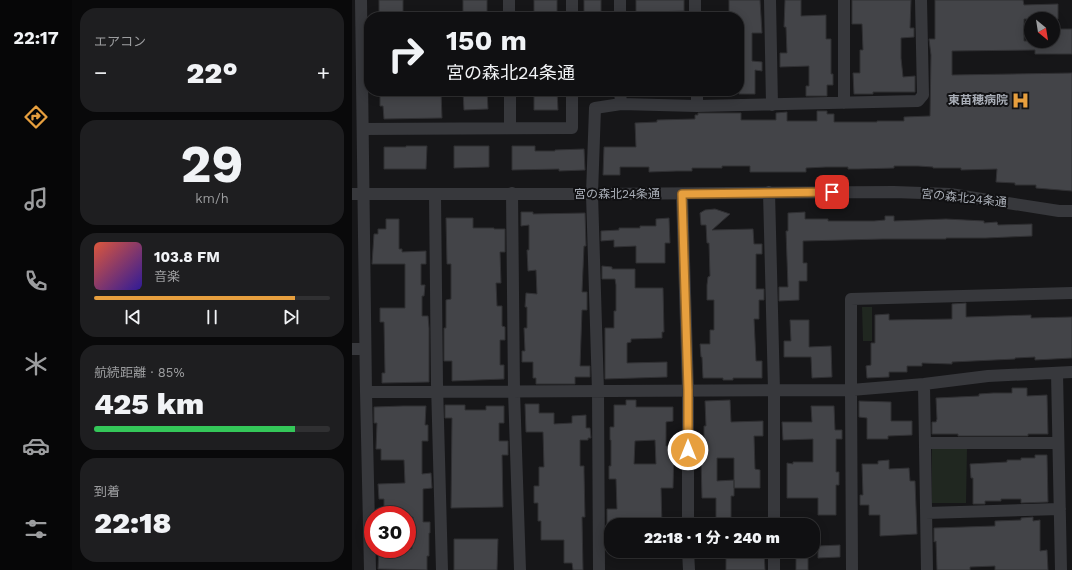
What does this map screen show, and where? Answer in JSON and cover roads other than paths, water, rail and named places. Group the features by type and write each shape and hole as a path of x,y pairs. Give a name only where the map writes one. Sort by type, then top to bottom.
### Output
{"street":[{"path":"361,0 357,22 363,129 358,194 365,349 370,570"},
{"path":"509,0 509,12"},
{"path":"572,0 572,12"},
{"path":"620,0 620,12"},
{"path":"695,0 695,12"},
{"path":"770,0 772,105"},
{"path":"844,0 844,103"},
{"path":"599,570 598,391 592,194 594,108 621,104 697,106 918,102 923,95 920,0"},
{"path":"510,96 510,128"},
{"path":"363,129 572,128 572,96"},
{"path":"620,96 621,104"},
{"path":"697,96 697,106"},
{"path":"769,192 774,390 774,518"},
{"name":"宮の森北24条通","path":"358,194 682,194 894,192 950,194 1072,211"},
{"path":"435,194 437,392 442,570"},
{"path":"512,194 514,391 520,570"},
{"path":"682,194 688,390 688,518"},
{"path":"852,570 852,299 1072,293"},
{"path":"352,349 365,349"},
{"path":"366,392 851,390 924,384 988,376 1072,372"},
{"path":"1057,373 1060,570"},
{"path":"924,384 927,570"},
{"path":"926,443 1058,443"},
{"path":"926,513 1060,509"},
{"path":"688,558 689,570"},
{"path":"774,558 774,570"}],"place":[{"name":"東苗穂病院","path":"1021,100"}]}
